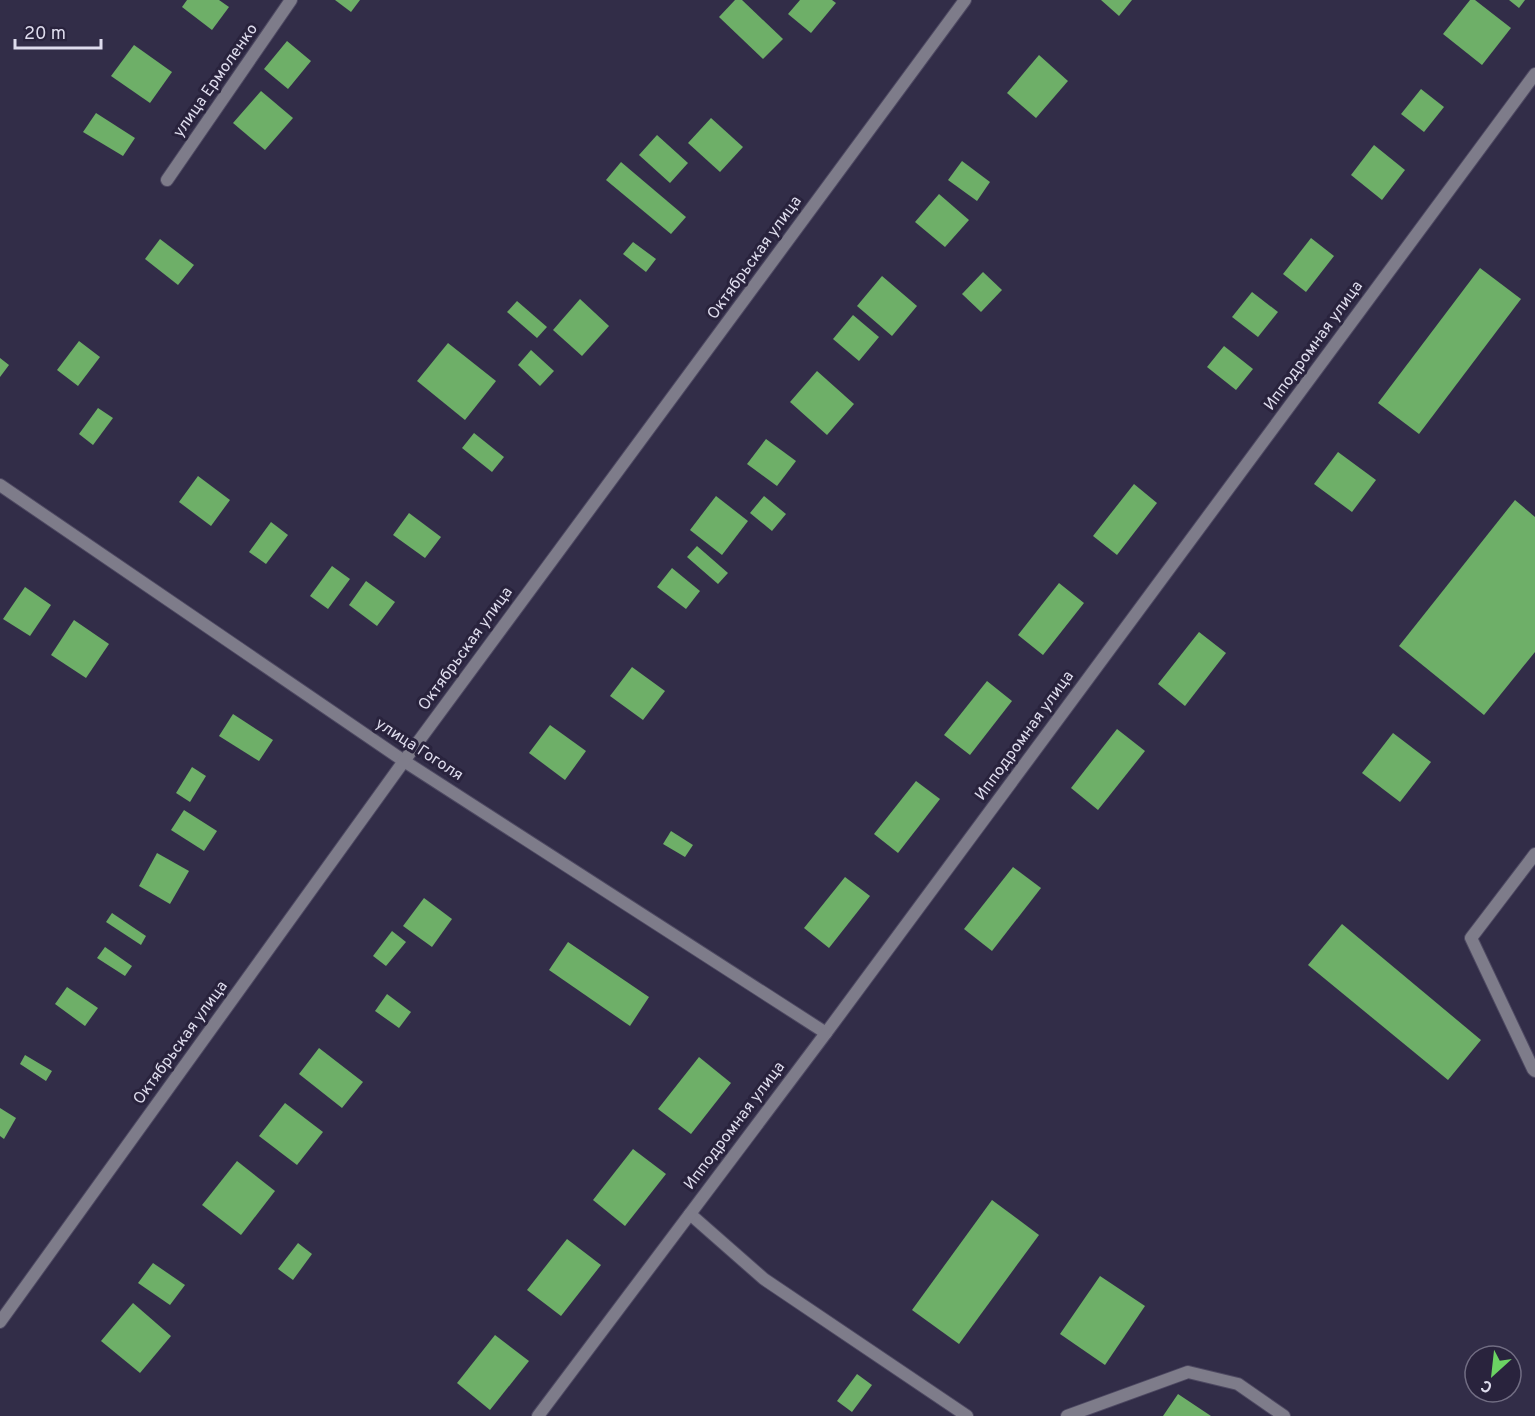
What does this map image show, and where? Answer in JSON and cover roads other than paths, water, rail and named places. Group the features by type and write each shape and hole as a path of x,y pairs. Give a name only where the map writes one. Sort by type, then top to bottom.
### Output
{"street":[{"name":"улица Ермоленко","path":"167,180 291,0"},
{"name":"Октябрьская улица","path":"0,1322 404,761 965,0"},
{"name":"Ипподромная улица","path":"538,1416 826,1033 1535,74"},
{"name":"улица Гоголя","path":"0,485 404,761 826,1033"},
{"path":"1535,854 1471,939 1535,1071"},
{"path":"690,1214 764,1279 967,1416"},
{"path":"1067,1416 1188,1372 1238,1384 1284,1416"}]}
